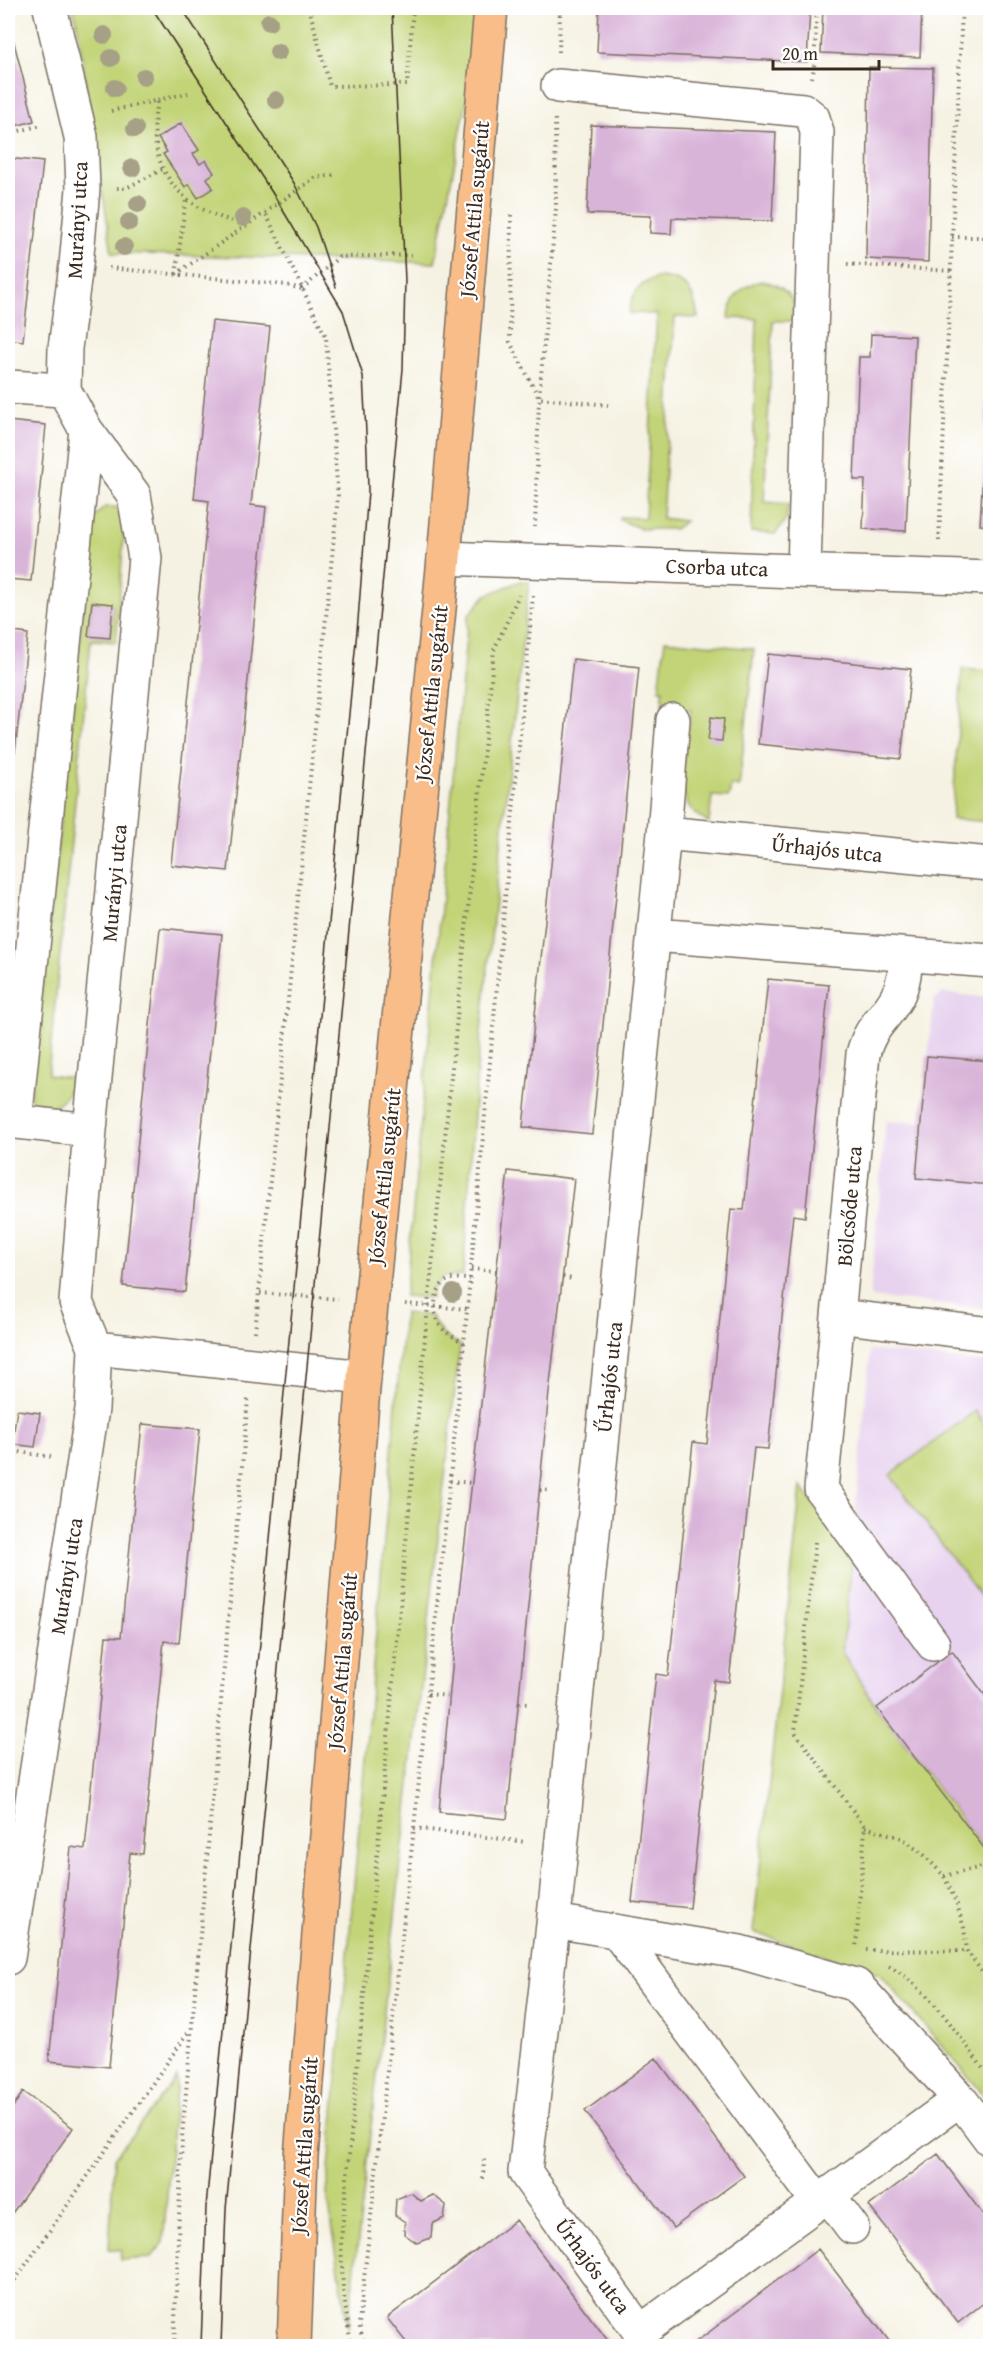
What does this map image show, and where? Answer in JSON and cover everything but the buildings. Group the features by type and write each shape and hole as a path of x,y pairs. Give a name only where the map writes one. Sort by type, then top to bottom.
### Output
{"main road":[{"name":"József Attila sugárút","path":"294,2346 301,2157 364,1377 444,558 491,8"}],"street":[{"name":"Murányi utca","path":"8,1958 19,1801 84,1462 92,1409 95,1348 76,1302 90,1130 145,558 134,495 86,430 64,390 65,348 83,189 81,136 50,8"},
{"path":"558,86 803,110 813,118 817,132 804,570"},
{"path":"8,387 64,390"},
{"path":"86,430 11,1122 90,1130"},
{"name":"Csorba utca","path":"444,558 990,578"},
{"name":"Űrhajós utca","path":"673,720 654,935 554,1921 525,2172 639,2332 960,2098"},
{"name":"Űrhajós utca","path":"664,833 990,864"},
{"path":"654,935 990,962"},
{"name":"Bölcsőde utca","path":"821,1490 863,1054 867,1038 875,1024 887,1012 897,996 904,979 906,955"},
{"path":"838,1316 990,1334"},
{"path":"95,1348 364,1377"},
{"path":"821,1490 933,1644"},
{"path":"554,1921 740,1952 856,1985 960,2098 990,2139"},
{"path":"617,1932 823,2199 852,2227"}],"path":[{"path":"309,8 330,86 341,86 407,85 413,8"},
{"path":"364,2346 359,2325 414,1828 464,1343 533,608 539,398 556,208 555,114 560,8"},
{"path":"803,110 814,68 818,8"},
{"path":"939,544 962,8"},
{"path":"157,102 154,136 159,159 169,180 186,199 207,213 246,224"},
{"path":"126,188 164,170"},
{"path":"176,275 315,178 334,175"},
{"path":"176,275 186,199"},
{"path":"174,2346 182,2137 191,2029 252,1365 338,496 326,338 266,214"},
{"path":"511,216 510,342 539,398"},
{"path":"952,237 990,237"},
{"path":"302,289 339,257 414,255"},
{"path":"813,262 950,271"},
{"path":"76,265 287,285 302,289"},
{"path":"539,398 608,405"},
{"path":"351,2346 343,2289 341,2242 428,1306 494,650 534,562"},
{"path":"471,1269 496,1271"},
{"path":"563,1277 572,1279"},
{"path":"464,1343 445,1332 439,1325 435,1317 437,1292 442,1284 450,1279 470,1279"},
{"path":"260,1293 324,1298"},
{"path":"428,1306 467,1309"},
{"path":"8,1450 84,1462"},
{"path":"450,1481 472,1483"},
{"path":"540,1490 550,1491"},
{"path":"821,1490 795,1732 865,1827 902,1838 924,1855 944,1876 964,1928 967,1951 990,1983"},
{"path":"428,1694 449,1696"},
{"path":"519,1703 530,1704"},
{"path":"856,1949 865,1827"},
{"path":"414,1828 561,1846"},
{"path":"944,1876 990,1865"},
{"path":"856,1949 967,1951"},
{"path":"856,1949 865,1954"},
{"path":"883,1963 927,1996 947,2019 990,2079"},
{"path":"8,2290 191,2029"},
{"path":"483,2179 484,2159"},
{"path":"979,2346 990,2338"}],"shaded area":[{"path":"943,993 990,998 990,1309 870,1297 886,1121 921,1123 934,1000"},
{"path":"870,1350 990,1363 990,1856 877,1708 842,1652 852,1560 865,1551 855,1516"}],"green space":[{"path":"72,8 485,8 435,263 112,253 76,18"},
{"path":"661,277 678,281 689,289 698,318 675,317 662,518 685,521 675,529 642,529 620,520 620,517 645,518 657,314 629,313 632,299 638,289 648,281"},
{"path":"761,281 777,285 788,294 795,305 798,321 773,321 764,502 789,504 786,520 775,534 751,532 757,319 729,318 734,298 742,289"},
{"path":"105,507 116,507 125,519 116,642 91,640 48,1075 73,1078 63,1100 52,1107 45,1108 30,1100 93,518","holes":["92,602 113,605 110,638 88,636"]},
{"path":"520,581 529,582 477,1070 463,1275 443,1277 432,1290 432,1298 405,1296 468,616 486,595"},
{"path":"665,640 754,649 739,787 731,785 729,797 712,796 709,823 690,807 684,791 683,768 691,710 662,708 663,690 659,690"},
{"path":"962,669 990,671 990,822 952,819"},
{"path":"404,1313 431,1316 442,1334 460,1345 348,2328 327,2193"},
{"path":"975,1411 990,1433 990,1609 890,1475"},
{"path":"801,1486 852,1560 842,1652 877,1708 990,1856 990,2102 881,1975 753,1932"},
{"path":"177,2077 163,2243 151,2258 120,2260 121,2250 109,2249 114,2158"}],"tram line":[{"path":"152,8 275,197 343,311 363,376 368,491 358,620 206,2207 201,2346"},
{"path":"182,8 294,183 316,227 336,287"},
{"path":"221,2346 226,2209 403,369 405,280 392,8"}]}
